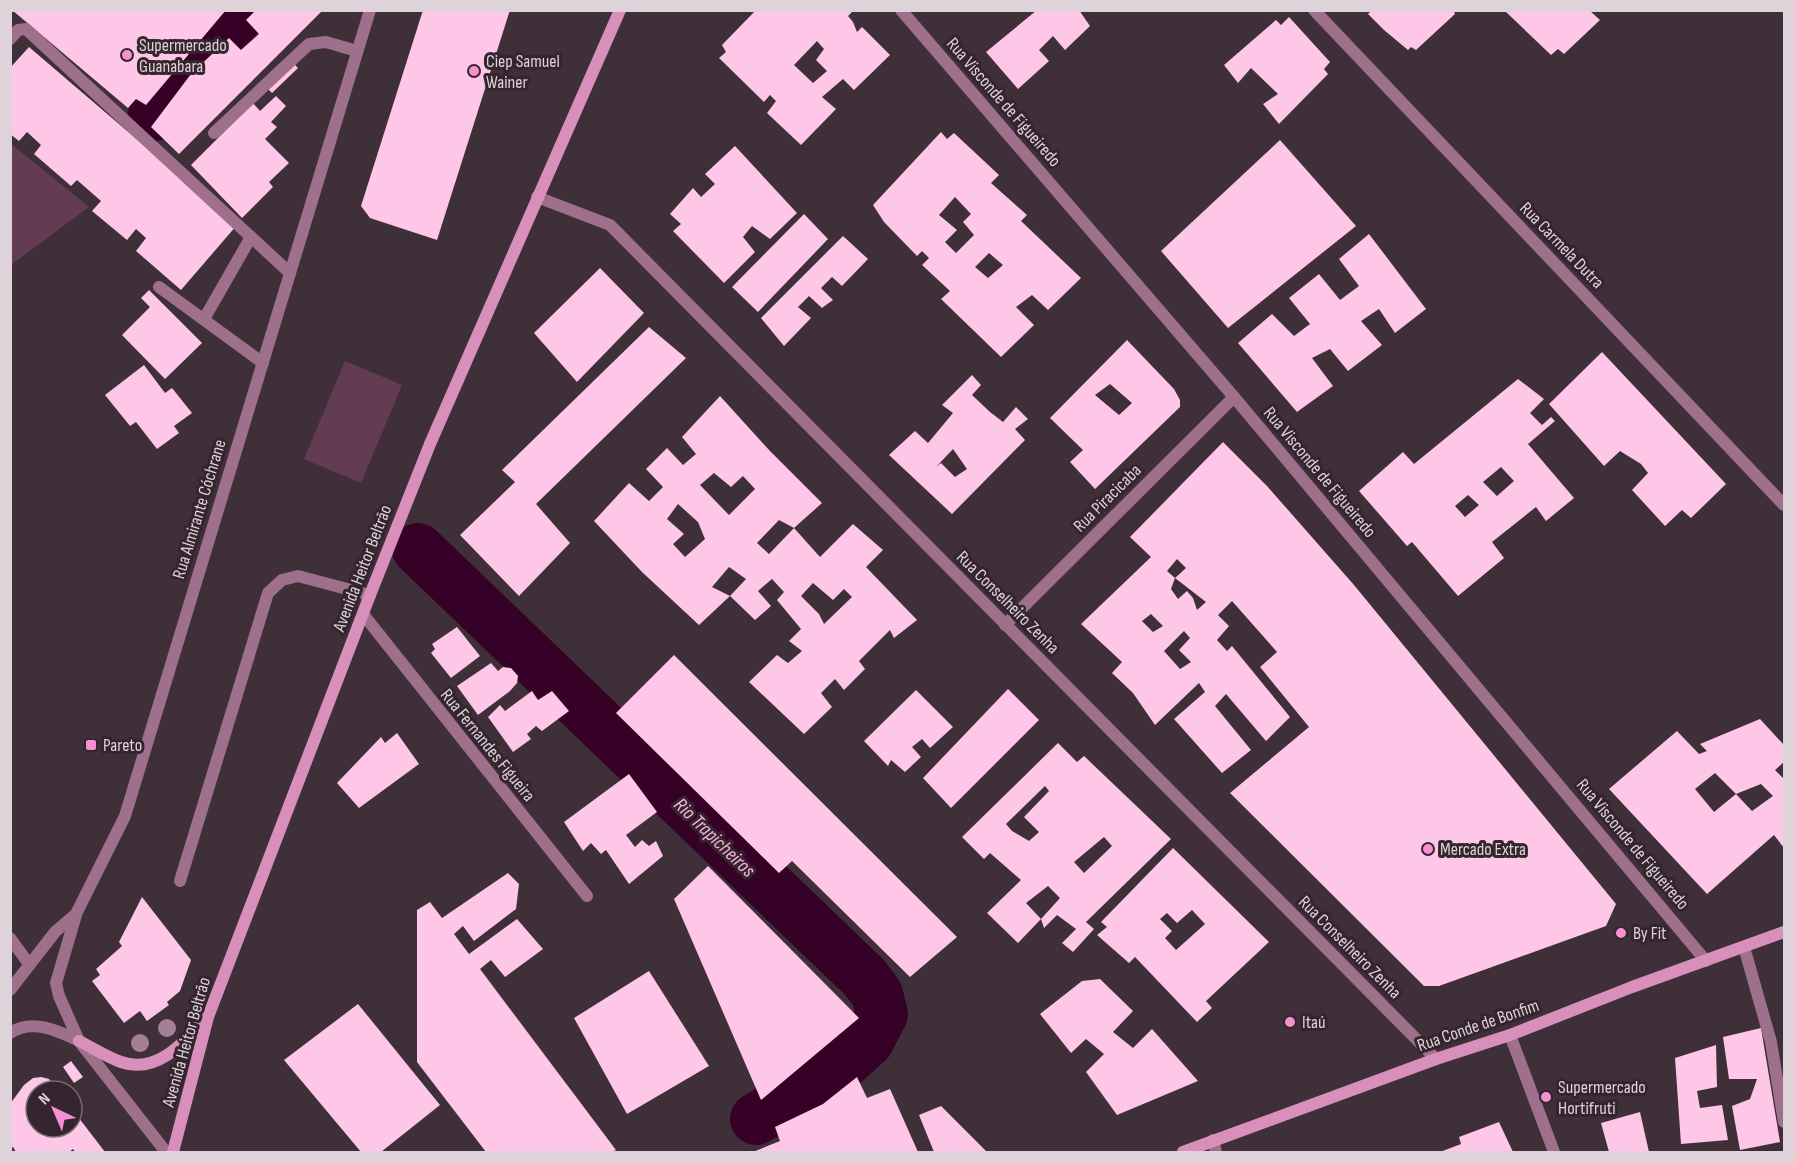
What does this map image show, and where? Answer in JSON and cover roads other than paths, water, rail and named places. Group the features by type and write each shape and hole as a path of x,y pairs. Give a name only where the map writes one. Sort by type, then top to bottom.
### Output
{"main road":[{"name":"Avenida Heitor Beltrão","path":"173,1152 208,1017 370,595 430,444 620,10"},
{"name":"Rua Conde de Bonfim","path":"1182,1152 1436,1059 1510,1035 1785,932"},
{"path":"79,1041 121,1062 136,1065 161,1060 170,1054 180,1047 208,1017"}],"street":[{"name":"Rua Almirante Cóchrane","path":"10,990 55,932 76,914 125,816 370,10"},
{"name":"Rua Visconde de Figueiredo","path":"901,10 1234,397 1706,961"},
{"name":"Rua Carmela Dutra","path":"1314,10 1785,505"},
{"path":"10,39 18,30 26,29 290,273"},
{"path":"214,133 309,44 326,42 357,51"},
{"name":"Rua Conselheiro Zenha","path":"537,197 610,225 1436,1059"},
{"path":"204,319 251,237"},
{"path":"159,287 263,363"},
{"name":"Rua Piracicaba","path":"1005,625 1234,397"},
{"path":"180,881 268,594 282,580 298,576 370,595"},
{"name":"Rua Fernandes Figueira","path":"363,614 587,897"},
{"path":"76,914 56,983 59,996 79,1041 166,1152"},
{"path":"10,939 29,964"},
{"path":"1744,947 1771,1042 1785,1122"},
{"path":"10,1033 17,1028 36,1026 58,1030 79,1041"},
{"path":"1510,1035 1554,1152"},
{"path":"1213,1140 1216,1152"}],"waterway":[{"name":"Rio Trapicheiros","path":"154,115 203,51 244,10"},
{"name":"Rio Trapicheiros","path":"418,549 864,977 877,994 882,1014 868,1041 836,1070 756,1119"}],"place":[{"name":"Supermercado Guanabara","path":"127,55"},
{"name":"Ciep Samuel Wainer","path":"474,71"},
{"name":"Pareto","path":"91,745"},
{"name":"Mercado Extra","path":"1428,849"},
{"name":"By Fit","path":"1621,933"},
{"name":"Itaú","path":"1290,1022"},
{"name":"Supermercado Hortifruti","path":"1546,1097"}]}
